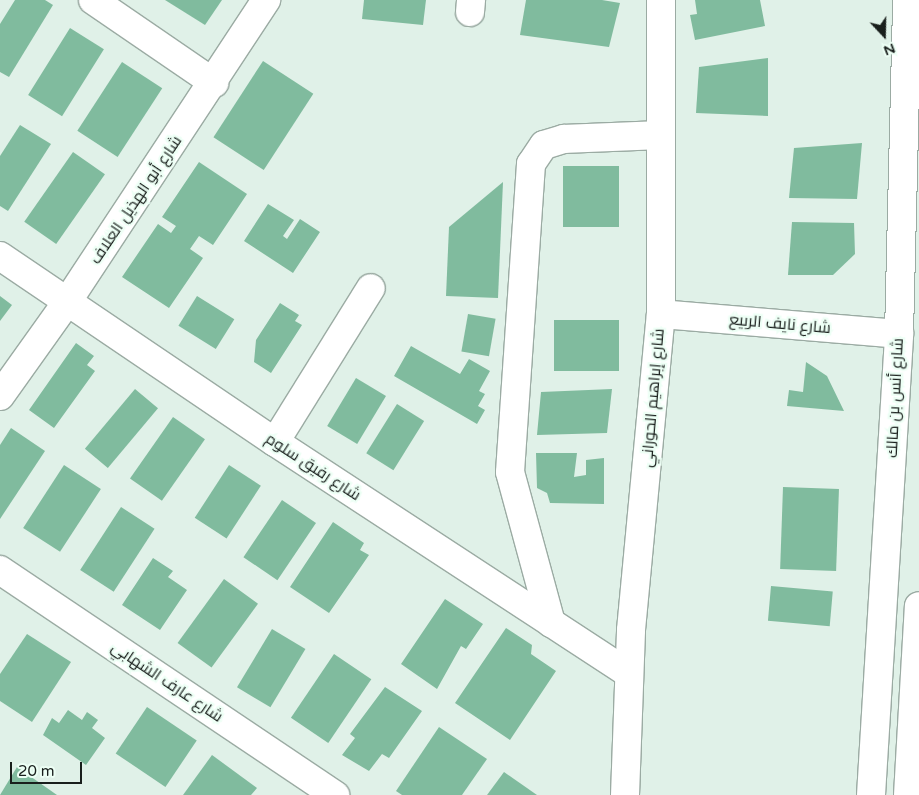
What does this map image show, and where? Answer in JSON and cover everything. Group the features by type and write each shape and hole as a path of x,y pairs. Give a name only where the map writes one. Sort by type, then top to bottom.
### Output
{"street":[{"path":"93,0 214,82"},
{"name":"شارع أبو الهذيل العلاف","path":"0,396 67,302 214,82 266,0"},
{"name":"شارع إبراهيم الحوراني","path":"625,795 629,674 661,314 660,0"},
{"name":"شارع أنس بن مالك","path":"871,795 899,334 907,0"},
{"path":"551,623 510,472 531,164 544,145 564,140 660,135"},
{"name":"شارع رفيق سلوم","path":"0,256 276,442 629,674"},
{"path":"276,442 371,288"},
{"name":"شارع نايف الربيع","path":"661,314 899,334"},
{"name":"شارع عارف الشهابي","path":"0,570 335,795"},
{"path":"908,795 919,606"}],"building":[{"path":"15,0 45,0 53,5 9,77 0,72 0,24"},
{"path":"165,0 222,0 205,25"},
{"path":"364,0 426,0 423,25 362,19"},
{"path":"526,0 602,0 620,3 609,47 520,35"},
{"path":"695,0 760,0 765,26 695,40 690,15 697,14"},
{"path":"70,28 104,49 62,116 28,95"},
{"path":"768,58 768,116 696,113 699,67"},
{"path":"263,61 313,94 264,170 213,137"},
{"path":"122,62 162,88 118,157 77,131"},
{"path":"20,125 51,144 8,211 0,206 0,156"},
{"path":"862,143 857,199 789,198 794,148"},
{"path":"73,152 105,174 56,244 24,222"},
{"path":"199,162 247,194 213,245 199,236 190,249 203,258 169,308 122,277 158,224 171,233 176,226 162,217"},
{"path":"563,166 619,166 619,227 563,227"},
{"path":"503,182 498,298 446,296 449,227"},
{"path":"268,204 294,220 283,236 287,239 300,219 320,232 293,273 244,241"},
{"path":"792,222 854,223 855,254 833,275 788,275"},
{"path":"0,296 12,305 0,321"},
{"path":"197,296 234,319 216,349 178,326"},
{"path":"280,303 299,315 295,321 302,325 271,373 254,362 256,340"},
{"path":"468,314 496,319 489,356 461,351"},
{"path":"554,320 619,320 619,371 554,371"},
{"path":"76,343 94,356 87,365 95,371 54,428 29,410"},
{"path":"411,346 460,374 469,359 490,371 479,391 485,394 478,406 485,410 477,424 394,376"},
{"path":"806,362 827,376 844,411 787,406 789,390 803,392"},
{"path":"356,378 386,396 357,444 327,426"},
{"path":"135,389 158,408 108,468 85,449"},
{"path":"612,389 607,433 537,435 541,392"},
{"path":"397,404 424,421 393,470 366,453"},
{"path":"173,417 205,439 162,501 130,478"},
{"path":"11,428 45,451 0,519 0,445"},
{"path":"536,453 577,453 574,477 586,475 586,460 604,458 604,504 550,503 547,493 537,488"},
{"path":"64,465 101,489 60,552 23,528"},
{"path":"229,465 261,486 227,539 195,518"},
{"path":"783,487 839,489 836,571 780,569"},
{"path":"282,500 316,523 277,580 243,557"},
{"path":"121,507 155,529 114,592 80,570"},
{"path":"333,522 364,543 360,550 369,555 329,613 290,587"},
{"path":"153,558 173,571 168,577 187,590 160,630 122,605"},
{"path":"224,579 258,604 212,668 178,643"},
{"path":"771,586 833,591 830,626 768,621"},
{"path":"445,599 483,624 466,649 461,646 437,689 401,664"},
{"path":"506,628 532,645 531,654 556,671 510,740 455,703"},
{"path":"272,629 305,649 270,707 237,687"},
{"path":"27,634 71,662 32,722 0,701 0,674"},
{"path":"334,654 371,679 328,743 291,718"},
{"path":"385,687 422,711 389,758 382,754 369,771 342,755 355,738 350,734"},
{"path":"147,707 197,741 165,787 116,753"},
{"path":"68,710 82,720 87,712 98,720 92,728 105,738 86,765 43,735 52,718 59,723"},
{"path":"439,727 487,759 462,795 402,795 396,791"},
{"path":"212,755 257,788 251,795 183,795"},
{"path":"17,767 57,795 0,795"},
{"path":"504,772 537,795 487,795"}]}
